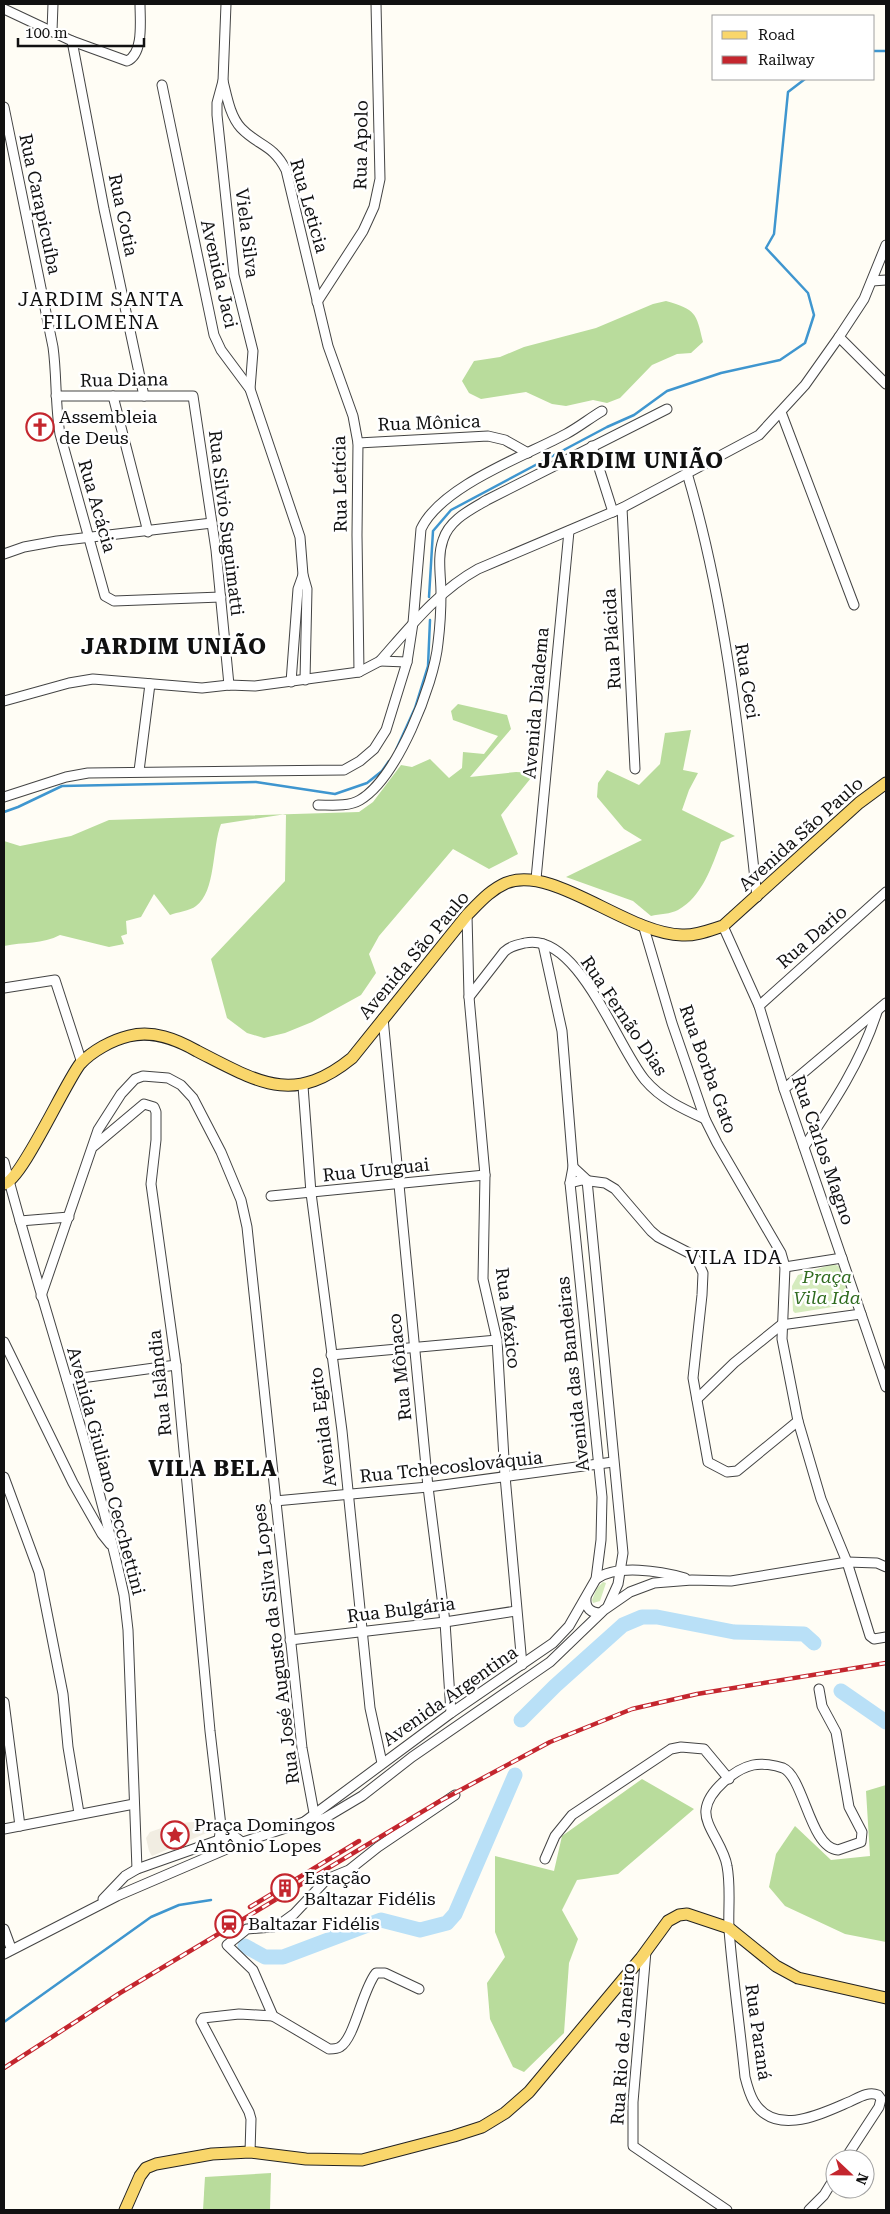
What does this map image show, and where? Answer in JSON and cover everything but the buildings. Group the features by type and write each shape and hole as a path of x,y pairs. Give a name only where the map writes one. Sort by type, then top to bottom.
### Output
{"main road":[{"name":"Avenida São Paulo","path":"6,1183 19,1171 57,1100 82,1062 115,1039 150,1034 182,1042 254,1078 276,1085 303,1086 334,1073 352,1058 468,915 489,893 506,883 536,879 644,928 683,936 723,926 859,803 886,783"},
{"path":"125,2210 140,2176 146,2168 156,2164 212,2154 250,2152 306,2159 362,2160 384,2156 482,2127 505,2113 529,2092 668,1921 679,1915 688,1914 729,1928 776,1966 798,1978 886,1998"}],"street":[{"path":"52,31 53,4"},
{"path":"4,9 72,41 123,61 131,60 138,48 140,4"},
{"path":"223,81 226,4"},
{"name":"Rua Apolo","path":"317,302 363,231 374,207 380,179 376,4"},
{"name":"Rua Cotia","path":"72,41 104,209 144,396"},
{"name":"Rua Leticia","path":"223,81 232,112 241,128 273,150 286,170 317,302"},
{"name":"Viela Silva","path":"223,81 216,115 234,275 253,351 250,389"},
{"name":"Avenida Jaci","path":"162,85 214,334 221,350 250,389 300,537 303,575 307,589 305,680"},
{"name":"Rua Carapicuíba","path":"4,107 53,347 56,396"},
{"path":"4,701 93,678 202,688 228,685 255,686 359,672 380,661 441,593 478,569 622,508 759,435 805,385 839,336 864,299 886,250"},
{"path":"872,281 886,280"},
{"name":"Rua Letícia","path":"317,302 328,346 353,416 358,443 359,672"},
{"path":"839,336 886,384"},
{"name":"Rua Diana","path":"56,396 193,396"},
{"name":"Rua Acácia","path":"56,396 60,434 105,596 114,602 220,597"},
{"path":"113,396 148,532"},
{"name":"Rua Silvio Suguimatti","path":"193,396 212,523 228,685"},
{"path":"318,806 358,802 371,792 388,772 418,715 431,677 438,644 441,593 440,559 442,540 448,528 461,516 487,500 667,409"},
{"path":"4,797 66,777 88,773 344,770 360,761 374,749 386,730 408,662 421,529 425,520 432,510 462,488 568,433 602,411"},
{"path":"781,412 854,605"},
{"name":"Rua Mônica","path":"358,443 488,436 505,440 528,453"},
{"path":"592,446 613,512"},
{"name":"Rua Ceci","path":"688,473 715,590 734,696 757,897"},
{"name":"Rua Plácida","path":"622,508 635,769"},
{"path":"4,554 40,544 212,523"},
{"name":"Avenida Diadema","path":"536,879 569,531"},
{"name":"Avenida Jaci","path":"291,682 298,589 303,575"},
{"path":"380,661 408,662"},
{"path":"139,771 150,684"},
{"name":"Rua Dario","path":"759,1006 886,892"},
{"name":"Rua México","path":"468,915 469,997 485,1174 483,1279 497,1340 505,1476 522,1665"},
{"name":"Rua Carlos Magno","path":"723,926 759,1006 784,1089 886,1386"},
{"name":"Rua Borba Gato","path":"644,928 672,1023 705,1119 726,1160 778,1247 785,1267"},
{"path":"469,997 507,949 528,942 543,944"},
{"name":"Rua Fernão Dias","path":"543,944 566,958 586,981 629,1059 645,1080 660,1096 705,1119"},
{"name":"Avenida das Bandeiras","path":"543,944 562,1031 573,1167 570,1182 599,1464 602,1522 596,1579"},
{"path":"4,988 55,980 82,1062"},
{"path":"784,1089 886,1004"},
{"path":"804,1147 855,1067 877,1012"},
{"name":"Rua Mônaco","path":"383,1018 428,1487 445,1622 451,1713"},
{"name":"Rua José Augusto da Silva Lopes","path":"41,1296 92,1148 109,1111 135,1079 143,1076 168,1078 180,1085 193,1098 221,1152 241,1200 247,1227 302,1748 314,1813"},
{"name":"Avenida Egito","path":"303,1086 311,1193 342,1432 347,1494 364,1631 370,1708 382,1764"},
{"name":"Rua Islândia","path":"92,1148 144,1104 154,1107 156,1140 151,1184 176,1365 210,1731 222,1826 220,1840"},
{"name":"Avenida Giuliano Cecchettini","path":"4,1162 6,1183 20,1221 67,1380 124,1595 128,1630 137,1869"},
{"path":"573,1167 587,1180"},
{"name":"Rua Uruguai","path":"271,1196 485,1174"},
{"path":"570,1182 587,1180 605,1183 615,1189 651,1231 658,1237 691,1254 698,1262 703,1273 702,1295 693,1368 705,1456 713,1466 726,1472 742,1469 798,1421"},
{"name":"Avenida das Bandeiras","path":"587,1180 613,1462 620,1511 622,1569"},
{"path":"20,1221 69,1217"},
{"path":"842,1258 785,1267 781,1325 787,1368 798,1421 821,1499 846,1562 870,1636 874,1639 886,1637"},
{"path":"698,1399 734,1363 781,1325 861,1314"},
{"path":"585,1327 600,1327"},
{"path":"331,1355 497,1340"},
{"path":"4,1342 73,1483 102,1534 112,1546"},
{"path":"67,1380 176,1365"},
{"name":"Rua Tchecoslováquia","path":"275,1501 428,1487 613,1462"},
{"path":"4,1477 39,1572 63,1694 68,1747 79,1813"},
{"path":"586,1598 587,1607 591,1611 604,1610 630,1592 654,1583 692,1580 731,1581 846,1562 862,1562 886,1567"},
{"path":"596,1579 603,1573 622,1569 674,1575 692,1580"},
{"path":"604,1610 618,1584 622,1569"},
{"name":"Avenida Argentina","path":"243,1842 304,1822 451,1713 553,1643 569,1626 596,1579"},
{"name":"Avenida Argentina","path":"304,1822 312,1823 326,1818 362,1796 412,1758 550,1662 604,1610"},
{"name":"Rua Bulgária","path":"290,1640 445,1622 516,1611"},
{"path":"729,1928 730,1884 727,1863 722,1847 706,1821 706,1812 712,1794 741,1770 752,1765 762,1764 782,1768 792,1775 813,1824 832,1848 838,1850 861,1842 862,1832 849,1807 836,1732 822,1706 819,1688"},
{"path":"4,1702 20,1826"},
{"path":"545,1859 555,1836 572,1815 672,1749 681,1747 704,1749 729,1779"},
{"path":"365,1777 365,1784 371,1789"},
{"path":"355,1784 361,1790 362,1796"},
{"path":"273,2016 252,1970 227,1945 247,1929 273,1926 283,1922 294,1914 327,1879 349,1870 378,1847 455,1796"},
{"path":"4,1830 79,1813 134,1804"},
{"path":"222,1826 243,1842"},
{"path":"96,1906 125,1876 137,1869 220,1840 243,1842"},
{"path":"4,1929 8,1951 117,1896 243,1842"},
{"path":"117,1896 137,1869"},
{"name":"Rua Paraná","path":"729,1928 745,2077 754,2102 767,2115 779,2119 802,2120 859,2097 874,2094 880,2097 881,2101 852,2149"},
{"name":"Rua Rio de Janeiro","path":"646,1950 633,2102 633,2146 727,2210"},
{"path":"250,2152 251,2119 249,2112 200,2022 203,2018 224,2014 273,2016 321,2046 329,2049 338,2048 351,2032 365,1990 376,1973 385,1974 419,1989"},
{"path":"809,2210 825,2193"}],"green space":[{"path":"666,301 683,307 693,314 703,342 691,353 677,354 652,365 620,398 607,403 593,400 566,406 552,404 526,392 481,399 469,393 462,381 474,361 500,357 524,347 596,328 653,304"},
{"path":"458,704 507,715 511,729 470,777 516,772 535,773 501,815 518,854 489,869 453,849 379,936 369,954 376,973 361,995 312,1022 285,1033 264,1038 247,1033 227,1018 211,959 285,881 286,814 359,812 373,802 401,765 412,767 430,759 449,778 462,768 463,752 484,754 498,736 453,720 451,711"},
{"path":"691,730 683,770 698,773 689,790 682,810 735,836 721,842 705,880 694,897 678,910 651,916 633,901 566,877 642,840 624,829 597,797 598,783 607,770 639,785 660,764 665,733"},
{"path":"283,814 221,824 210,880 202,899 193,908 170,915 154,894 141,917 126,921 127,934 121,936 124,944 109,947 60,935 40,941 4,946 4,841 20,846 71,836 109,820"},
{"name":"Praça Vila Ida","path":"833,1264 841,1267 849,1285 851,1304 795,1313 793,1311 792,1286 798,1275"},
{"path":"603,1582 606,1583 600,1601 593,1603 592,1600 597,1588"},
{"path":"642,1779 694,1809 618,1874 577,1880 562,1910 578,1939 569,1963 564,2033 524,2072 513,2067 490,2019 487,1983 505,1957 495,1932 495,1856 554,1871 562,1836"},
{"path":"886,1785 886,1942 845,1934 785,1906 769,1887 776,1854 795,1826 831,1860 870,1856 866,1791"},
{"path":"271,2173 270,2210 203,2210 205,2177"}],"shaded area":[{"name":"Praça Domingos Antônio Lopes","path":"211,1820 209,1832 152,1856 149,1851 146,1838 150,1832 173,1824"}],"waterway":[{"path":"875,51 886,51"},
{"path":"429,597 433,531 451,510 607,427 634,415 667,391 721,373 780,360 805,343 814,315 808,293 766,248 774,234 788,92 804,80"},
{"path":"396,750 415,708 428,666 430,620"},
{"path":"4,812 62,786 256,782 335,794 367,783 382,771 389,761"},
{"path":"521,1720 555,1686 623,1625 642,1617 657,1617 734,1632 804,1634 814,1643"},
{"path":"841,1691 886,1722"},
{"path":"245,1946 265,1957 283,1957 381,1920 420,1930 447,1923 455,1914 515,1775"},
{"path":"4,2022 151,1917 179,1905 211,1900"}],"railway":[{"path":"4,2068 120,1993 440,1801 550,1742 632,1709 697,1694 886,1663"},
{"path":"250,1907 359,1841"}],"place":[{"name":"Assembleia de Deus","path":"40,427"},
{"name":"Praça Domingos Antônio Lopes","path":"175,1835"},
{"name":"Estação Baltazar Fidélis","path":"285,1888"},
{"name":"Baltazar Fidélis","path":"229,1924"}],"district":[{"name":"JARDIM SANTA FILOMENA","path":"101,310"},
{"name":"JARDIM UNIÃO","path":"631,460"},
{"name":"JARDIM UNIÃO","path":"174,646"},
{"name":"VILA IDA","path":"734,1257"},
{"name":"VILA BELA","path":"213,1468"}]}
